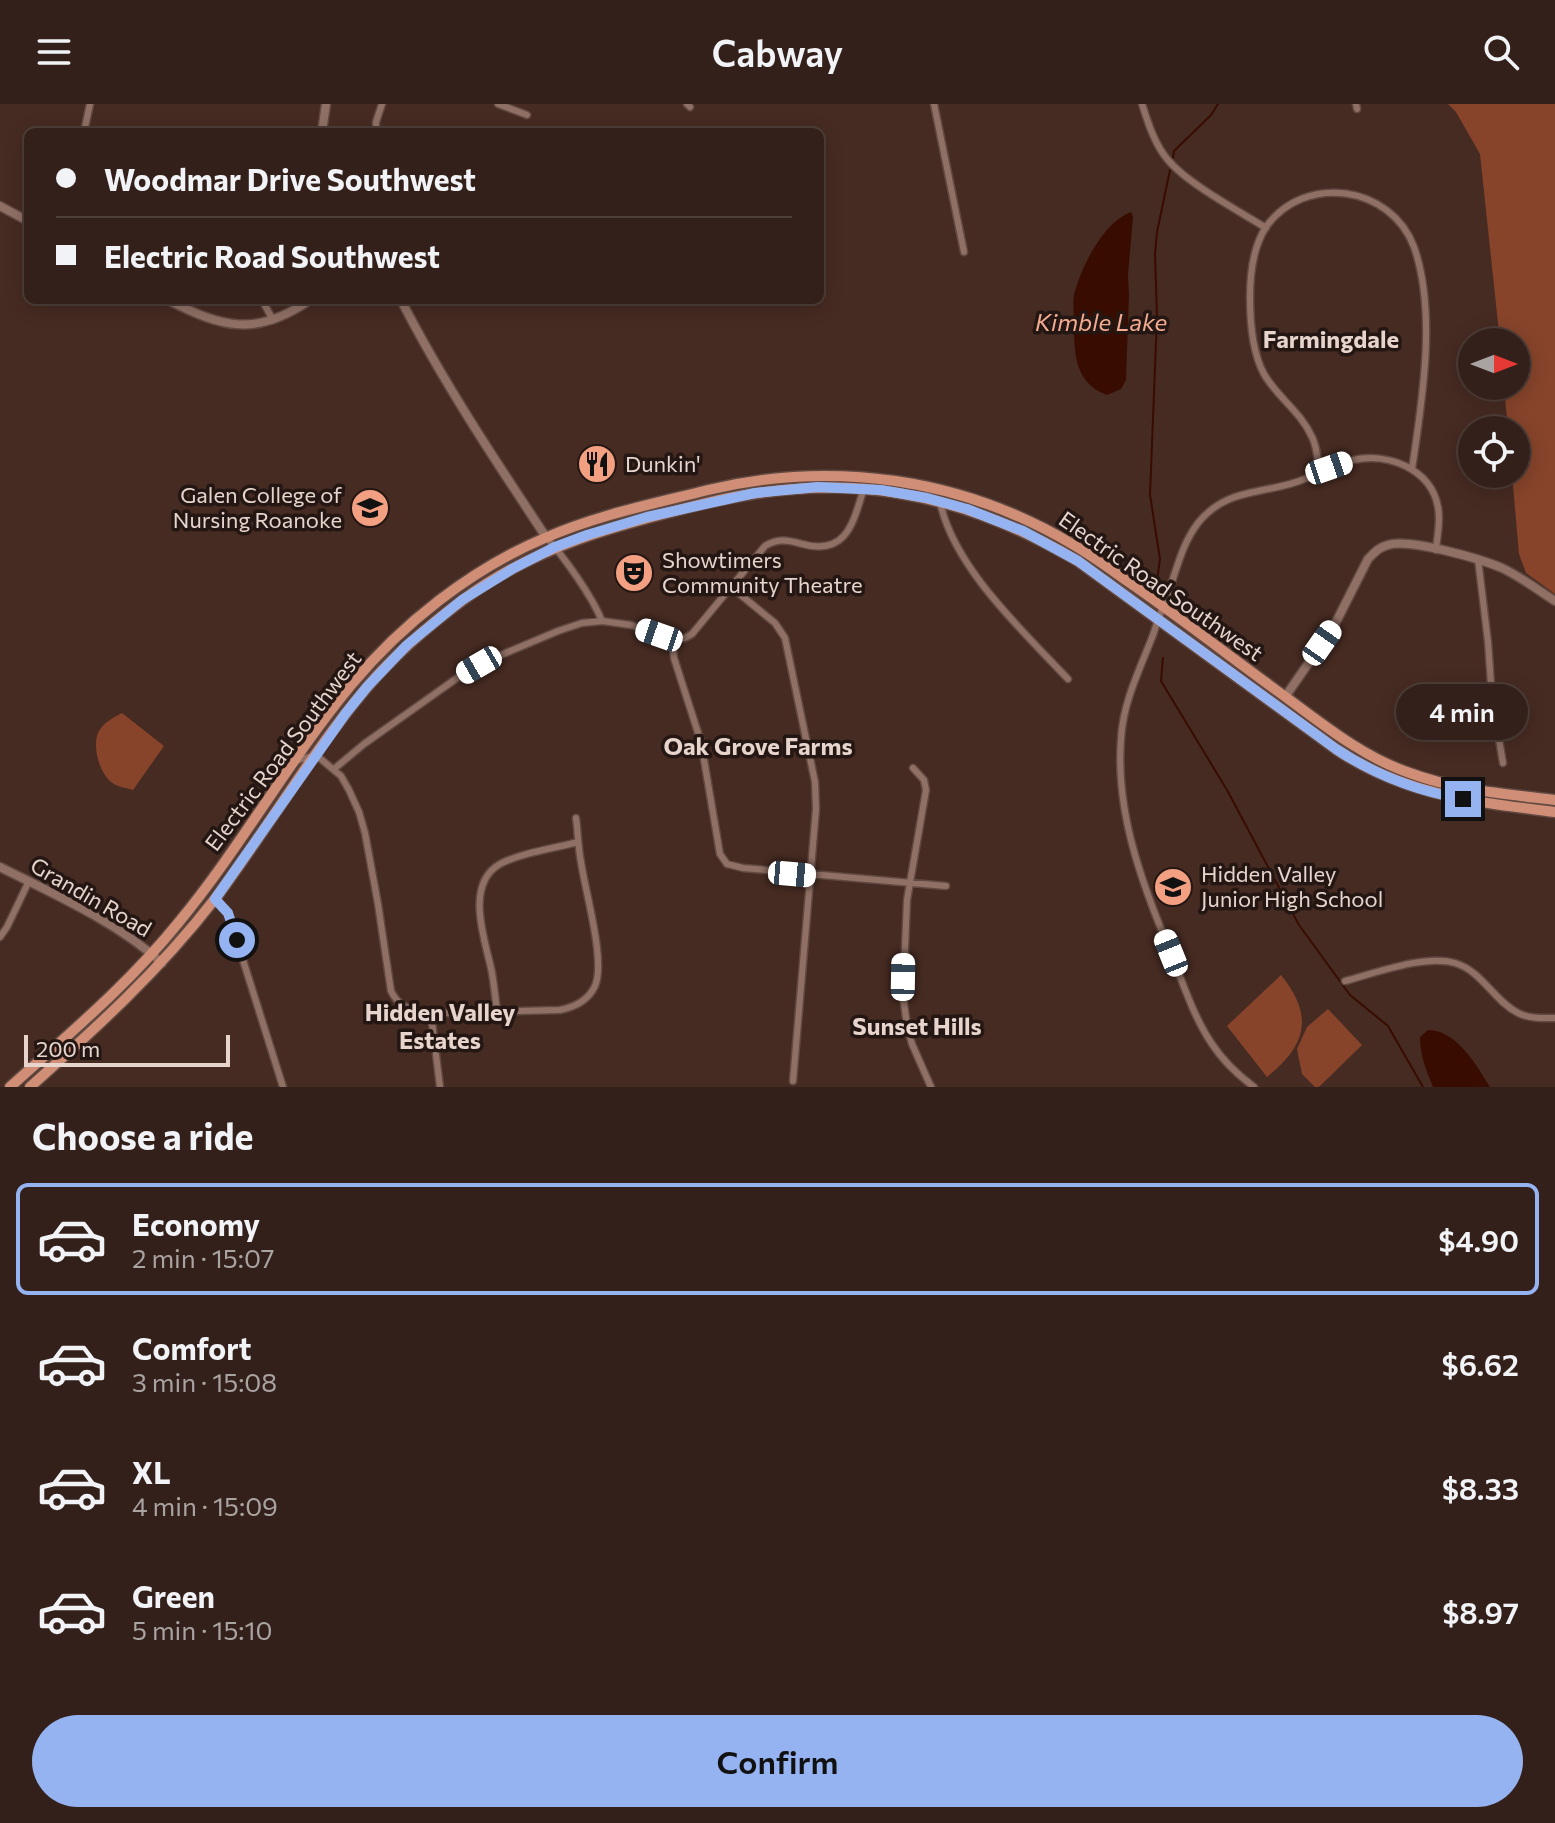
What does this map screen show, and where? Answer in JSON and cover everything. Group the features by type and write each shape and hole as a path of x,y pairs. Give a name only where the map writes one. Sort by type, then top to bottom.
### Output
{"main road":[{"name":"Electric Road Southwest","path":"10,1087 113,995 152,954 203,893 352,684 425,613 476,575 546,537 630,509 753,481 817,475 883,478 930,486 1001,508 1086,552 1349,743 1406,772 1455,786 1555,800"},
{"name":"Electric Road Southwest","path":"30,1087 132,995 162,963 215,899 346,713 367,687 424,630 484,585 555,547 606,528 726,498 789,489 864,488 913,495 995,519 1078,561 1336,749 1381,775 1440,795 1555,812"}],"street":[{"path":"85,128 90,104"},
{"path":"323,128 326,104"},
{"path":"376,128 382,104"},
{"path":"498,104 527,115"},
{"path":"934,104 964,252"},
{"path":"1142,104 1161,149 1176,168 1266,228"},
{"path":"1319,472 1311,434 1263,372 1254,343 1250,282 1256,251 1266,228 1282,211 1315,195 1343,192 1361,195 1376,203 1396,219 1414,247 1426,336 1424,380 1412,469"},
{"path":"0,206 24,219"},
{"path":"176,304 228,323 250,325 273,320 303,304"},
{"path":"264,304 273,320"},
{"path":"403,304 454,392 602,621"},
{"path":"1254,1087 1221,1057 1204,1032 1141,877 1127,821 1121,776 1120,753 1129,695 1181,552 1197,525 1223,501 1288,485 1361,459 1388,460 1412,469 1428,484 1436,500 1439,519 1436,550"},
{"path":"334,769 446,684 479,665 558,631 582,623 602,621 631,625 672,639 685,638 692,634 759,552 772,542 784,540 819,548 840,540 854,519 864,488"},
{"path":"940,502 947,526 973,574 1068,679"},
{"path":"1285,697 1333,628 1368,559 1385,545 1411,544 1478,559 1511,573 1555,601"},
{"path":"1478,559 1492,698 1503,763"},
{"path":"731,587 775,623 787,643 815,782 816,809 793,1081"},
{"path":"672,639 674,658 701,742 722,859 727,864 811,875 946,886"},
{"path":"295,761 316,755 334,769 349,790 365,833 391,991 403,1006 430,1017 445,1013 568,1008 583,1001 594,988 598,973 597,949 576,818"},
{"path":"913,768 924,780 926,790 910,883 904,958 904,1010 912,1044 931,1087"},
{"path":"497,1011 480,918 480,898 486,878 496,867 509,860 578,842"},
{"name":"Grandin Road","path":"0,867 116,929 162,963"},
{"path":"0,937 29,881"},
{"path":"215,899 228,913 283,1087"},
{"path":"1345,981 1422,961 1446,961 1464,966 1517,1013 1555,1018"},
{"path":"430,1017 440,1087"}],"shaded area":[{"path":"1448,104 1555,104 1555,594 1526,573 1519,554 1513,488 1530,488 1530,416 1507,416 1505,400 1530,400 1530,328 1499,328 1480,154 1456,112"},
{"path":"122,713 164,746 133,790 109,780 97,754 96,739 100,729"},
{"path":"1281,975 1298,1004 1302,1017 1301,1029 1291,1053 1267,1077 1227,1026"},
{"path":"1328,1009 1362,1045 1319,1087 1315,1087 1302,1074 1297,1049 1307,1027"}],"water":[{"name":"Kimble Lake","path":"1131,212 1126,380 1121,389 1107,395 1088,383 1078,365 1074,298 1083,269 1103,235 1121,217"},
{"path":"1428,1030 1457,1042 1490,1087 1433,1087 1420,1044 1420,1037"}],"waterway":[{"path":"1173,158 1174,151 1211,115 1218,104"},
{"path":"1156,588 1160,559 1150,495 1157,317 1155,254 1170,170"},
{"path":"1163,658 1161,681 1227,790 1299,925 1350,995 1388,1026 1423,1087"}],"place":[{"name":"Dunkin'","path":"597,464"},
{"name":"Galen College of Nursing Roanoke","path":"370,508"},
{"name":"Showtimers Community Theatre","path":"634,573"},
{"name":"Hidden Valley Junior High School","path":"1173,887"}],"district":[{"name":"Farmingdale","path":"1331,340"},
{"name":"Oak Grove Farms","path":"758,747"},
{"name":"Hidden Valley Estates","path":"440,1027"},
{"name":"Sunset Hills","path":"917,1027"}],"route":[{"path":"237,940 228,913 215,899 346,713 383,669 424,630 499,576 555,547 647,517 726,498 789,489 846,487 913,495 967,509 1023,531 1078,561 1355,762 1418,789 1463,799"}]}
